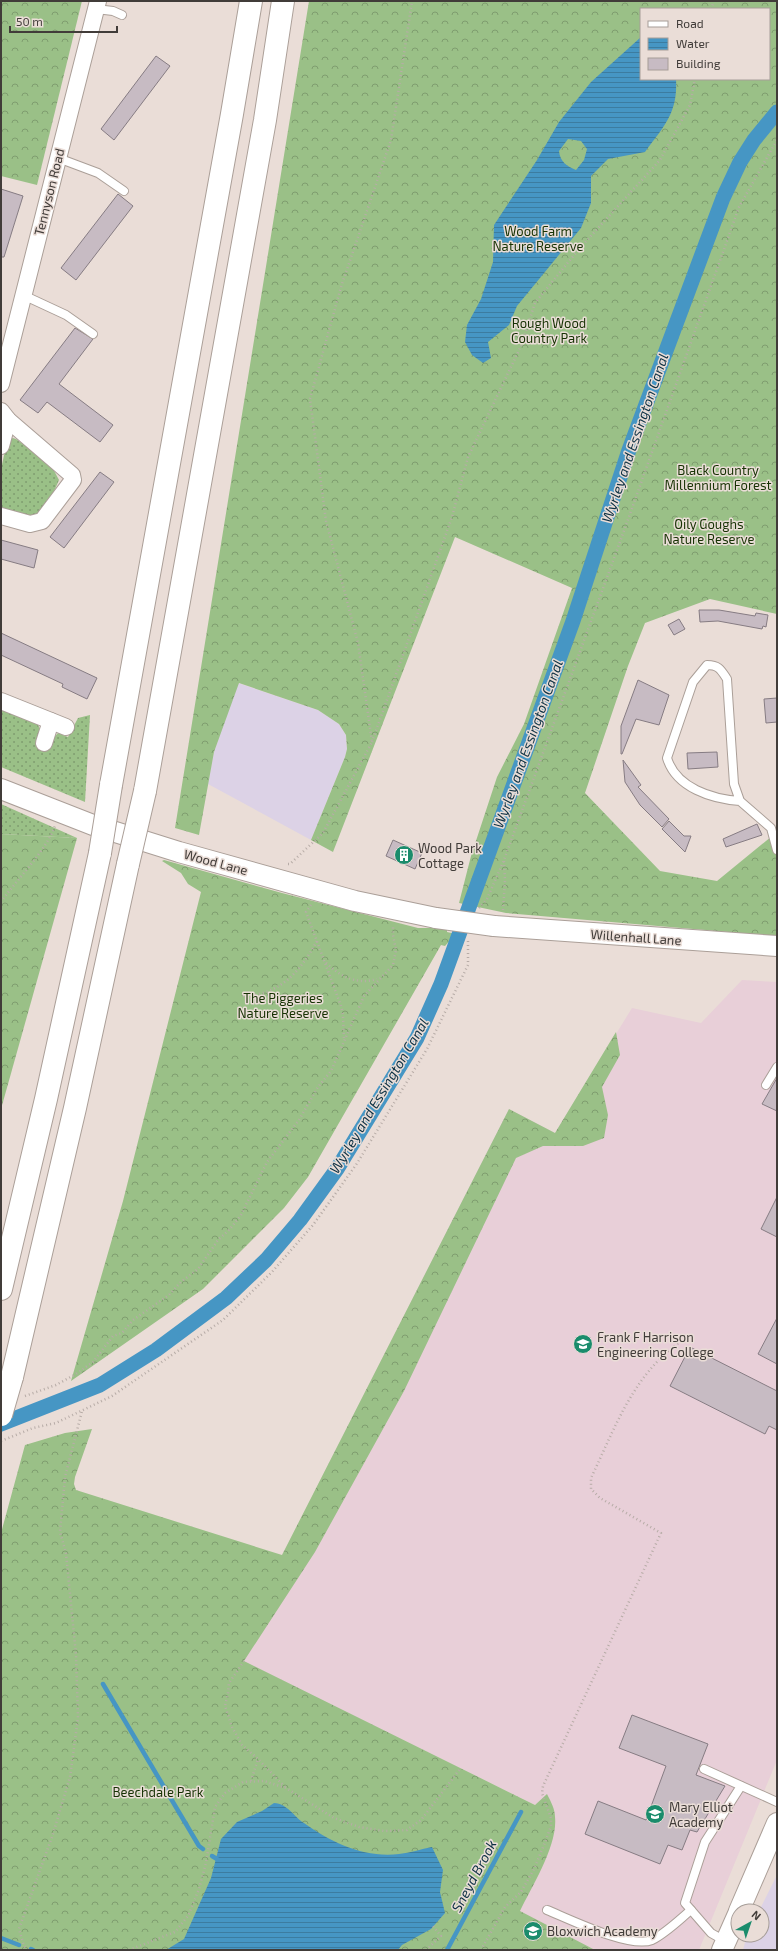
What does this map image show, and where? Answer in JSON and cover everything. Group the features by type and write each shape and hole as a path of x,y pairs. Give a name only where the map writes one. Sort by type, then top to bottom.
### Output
{"highway":[{"path":"1,1289 46,1099 100,853 251,1"},
{"path":"1,1415 12,1377 75,1108 145,791 265,120 282,1"}],"street":[{"name":"Tennyson Road","path":"1,384 97,5"},
{"path":"1,446 4,415"},
{"path":"1,516 30,524 42,521 73,480 72,475 4,415"},
{"path":"1,701 66,727"},
{"path":"44,743 51,721"},
{"name":"Wood Lane","path":"1,789 92,825 179,852 355,901 436,918"},
{"name":"Willenhall Lane","path":"436,918 497,927 777,946"},
{"path":"743,1903 777,1823"},
{"path":"724,1946 730,1932"}],"lane":[{"path":"97,5 122,15"},
{"path":"58,158 98,173 124,191"},
{"path":"23,295 66,315 93,334"},
{"path":"740,801 720,799 702,793 676,776 667,758 693,682 707,666 715,665 720,668 727,679 734,784 740,801 771,828 777,850"},
{"path":"766,1085 777,1067"},
{"path":"704,1768 777,1802"},
{"path":"724,1946 685,1903 705,1842 741,1786"},
{"path":"547,1910 596,1930 632,1941 650,1940 662,1934 691,1910"}],"path":[{"path":"372,742 358,643 326,521 310,399 341,287 391,140 412,1"},
{"path":"283,862 290,864 323,833 372,742 452,517 468,456 521,346 536,303 579,249 660,160 690,105 695,80"},
{"path":"478,909 487,899 504,860 625,528 739,207 777,140"},
{"path":"1,902 16,880 50,840 61,812"},
{"path":"497,927 504,903 504,860"},
{"path":"317,890 314,902 306,912 343,1015 344,1042"},
{"path":"22,1397 56,1385 76,1374 93,1362 113,1336 122,1332 133,1320 169,1295 181,1282 198,1269 218,1240 230,1229 241,1215 267,1162 299,1120 318,1087 331,1071 358,1007 378,979 390,968 395,960 396,950 392,931 397,910"},
{"path":"1,1441 34,1428 56,1423 112,1396 223,1320 272,1272 313,1225 356,1165 427,1049 468,965 468,937"},
{"path":"243,996 264,993 289,978 304,963 317,940"},
{"path":"325,962 335,972 359,982 378,979"},
{"path":"481,1950 505,1908 521,1892 534,1869 551,1826 549,1810 542,1793 542,1786 660,1533 600,1498 591,1489 591,1478 630,1395 669,1349 680,1342"},
{"path":"28,1950 24,1946 19,1929 53,1834 70,1777 78,1718 76,1655 66,1553 60,1532 65,1477 83,1410"},
{"path":"244,1661 230,1683 225,1706 232,1728 242,1746 258,1759 286,1788 334,1818 359,1827 384,1831 407,1830 420,1820 460,1769"},
{"path":"251,1781 258,1759"},
{"path":"129,1950 175,1932 188,1916 199,1889 206,1863 214,1807 225,1793 243,1782 251,1781 264,1781 286,1788"},
{"path":"426,1950 441,1936 433,1926"}],"shaded area":[{"path":"238,683 318,710 339,724 346,735 347,749 345,757 311,840 208,784 214,752"},
{"name":"Frank F Harrison Engineering College","path":"742,980 777,982 777,1760 699,1950 497,1950 547,1795 535,1805 253,1666 232,1654 509,1109 555,1133 632,1008 701,1023"},
{"path":"777,1875 777,1950 743,1950 745,1943 770,1943 770,1903 763,1903"}],"green space":[{"path":"1,1 82,1 37,185 1,176"},
{"name":"Rough Wood Country Park","path":"309,1 777,1 777,614 710,599 645,623 628,666 585,793 660,871 717,881 777,832 777,936 506,913 459,903 471,856 497,777 524,724 572,588 455,537 333,852 311,840 345,757 347,749 346,735 339,724 318,710 239,683 214,752 199,835 175,828"},
{"path":"8,437 16,439 50,463 59,480 49,503 35,517 1,509 1,469"},
{"path":"1,708 37,722 46,746 58,733 68,737 78,718 90,715 85,802 1,767"},
{"path":"1,804 77,838 1,834"},
{"path":"1,834 77,838 1,1109"},
{"name":"The Piggeries Nature Reserve","path":"164,860 282,893 418,928 447,928 447,932 456,934 445,946 441,945 308,1177 284,1208 203,1289 71,1381 123,1201 201,892 188,884 181,873 162,861"},
{"name":"Beechdale Park","path":"616,1032 620,1055 602,1087 608,1115 604,1138 583,1146 543,1146 516,1158 404,1391 315,1552 244,1661 535,1805 547,1794 555,1814 555,1828 543,1865 520,1911 595,1950 1,1950 1,1533 25,1445 65,1433 92,1429 75,1477 74,1484 76,1490 282,1555 509,1109 555,1133"}],"water":[{"path":"640,38 640,80 676,80 675,101 672,110 664,126 645,152 608,159 591,176 591,203 581,228 517,306 509,325 488,342 491,358 483,363 472,355 465,342 467,325 481,299 493,262 494,225 537,160 559,122 591,82","holes":["568,139 581,141 587,149 584,160 576,170 564,163 559,151"]},
{"path":"274,1803 287,1808 300,1820 326,1837 349,1848 373,1854 386,1855 407,1853 432,1847 443,1870 440,1892 445,1913 431,1929 402,1945 398,1950 166,1950 184,1939 211,1878 221,1839 237,1822 262,1811"}],"building":[{"path":"156,56 170,66 114,140 101,129"},
{"path":"1,189 23,196 4,257 1,257"},
{"path":"118,194 133,206 76,280 61,268"},
{"path":"75,328 93,339 59,384 113,425 100,442 47,402 38,413 20,400"},
{"path":"100,472 114,482 64,548 50,537"},
{"path":"1,540 38,550 34,568 1,559"},
{"path":"699,610 719,610 755,616 756,613 768,615 766,627 763,626 762,629 718,621 700,622"},
{"path":"679,619 685,629 674,635 668,625"},
{"path":"1,633 97,678 87,699 62,687 63,684 1,655"},
{"path":"638,680 669,695 659,725 636,719 621,754 621,726"},
{"path":"777,698 777,722 766,723 764,699"},
{"path":"717,752 718,767 688,769 687,753"},
{"path":"623,760 641,785 638,787 669,819 662,827 640,805 625,782"},
{"path":"669,821 684,836 691,836 685,852 662,829"},
{"path":"757,824 762,835 726,847 723,839"},
{"name":"Wood Park Cottage","path":"393,840 422,853 415,869 386,856"},
{"path":"777,1078 777,1111 762,1104"},
{"path":"777,1197 777,1237 761,1229"},
{"path":"777,1318 777,1364 758,1354"},
{"path":"690,1347 777,1391 777,1430 769,1426 765,1434 670,1386"},
{"path":"632,1715 708,1744 696,1775 725,1786 697,1832 690,1830 682,1850 668,1845 660,1864 585,1834 598,1801 646,1820 666,1766 619,1748"}],"waterway":[{"name":"Wyrley and Essington Canal","path":"1,1424 100,1385 156,1350 226,1298 266,1260 300,1220 337,1169 417,1038 441,984 472,899 573,621 629,450 723,198 740,162 754,140 777,112"},
{"path":"103,1684 199,1846 203,1849"},
{"name":"Sneyd Brook","path":"447,1950 521,1812"},
{"path":"212,1856 217,1859"},
{"path":"1,1938 19,1945"}],"place":[{"name":"Wood Park Cottage","path":"404,855"},
{"name":"Frank F Harrison Engineering College","path":"583,1344"},
{"name":"Mary Elliot Academy","path":"655,1814"},
{"name":"Bloxwich Academy","path":"533,1931"}],"park label":[{"name":"Wood Farm Nature Reserve","path":"538,238"},
{"name":"Black Country Millennium Forest","path":"718,478"},
{"name":"Oily Goughs Nature Reserve","path":"709,532"}]}
